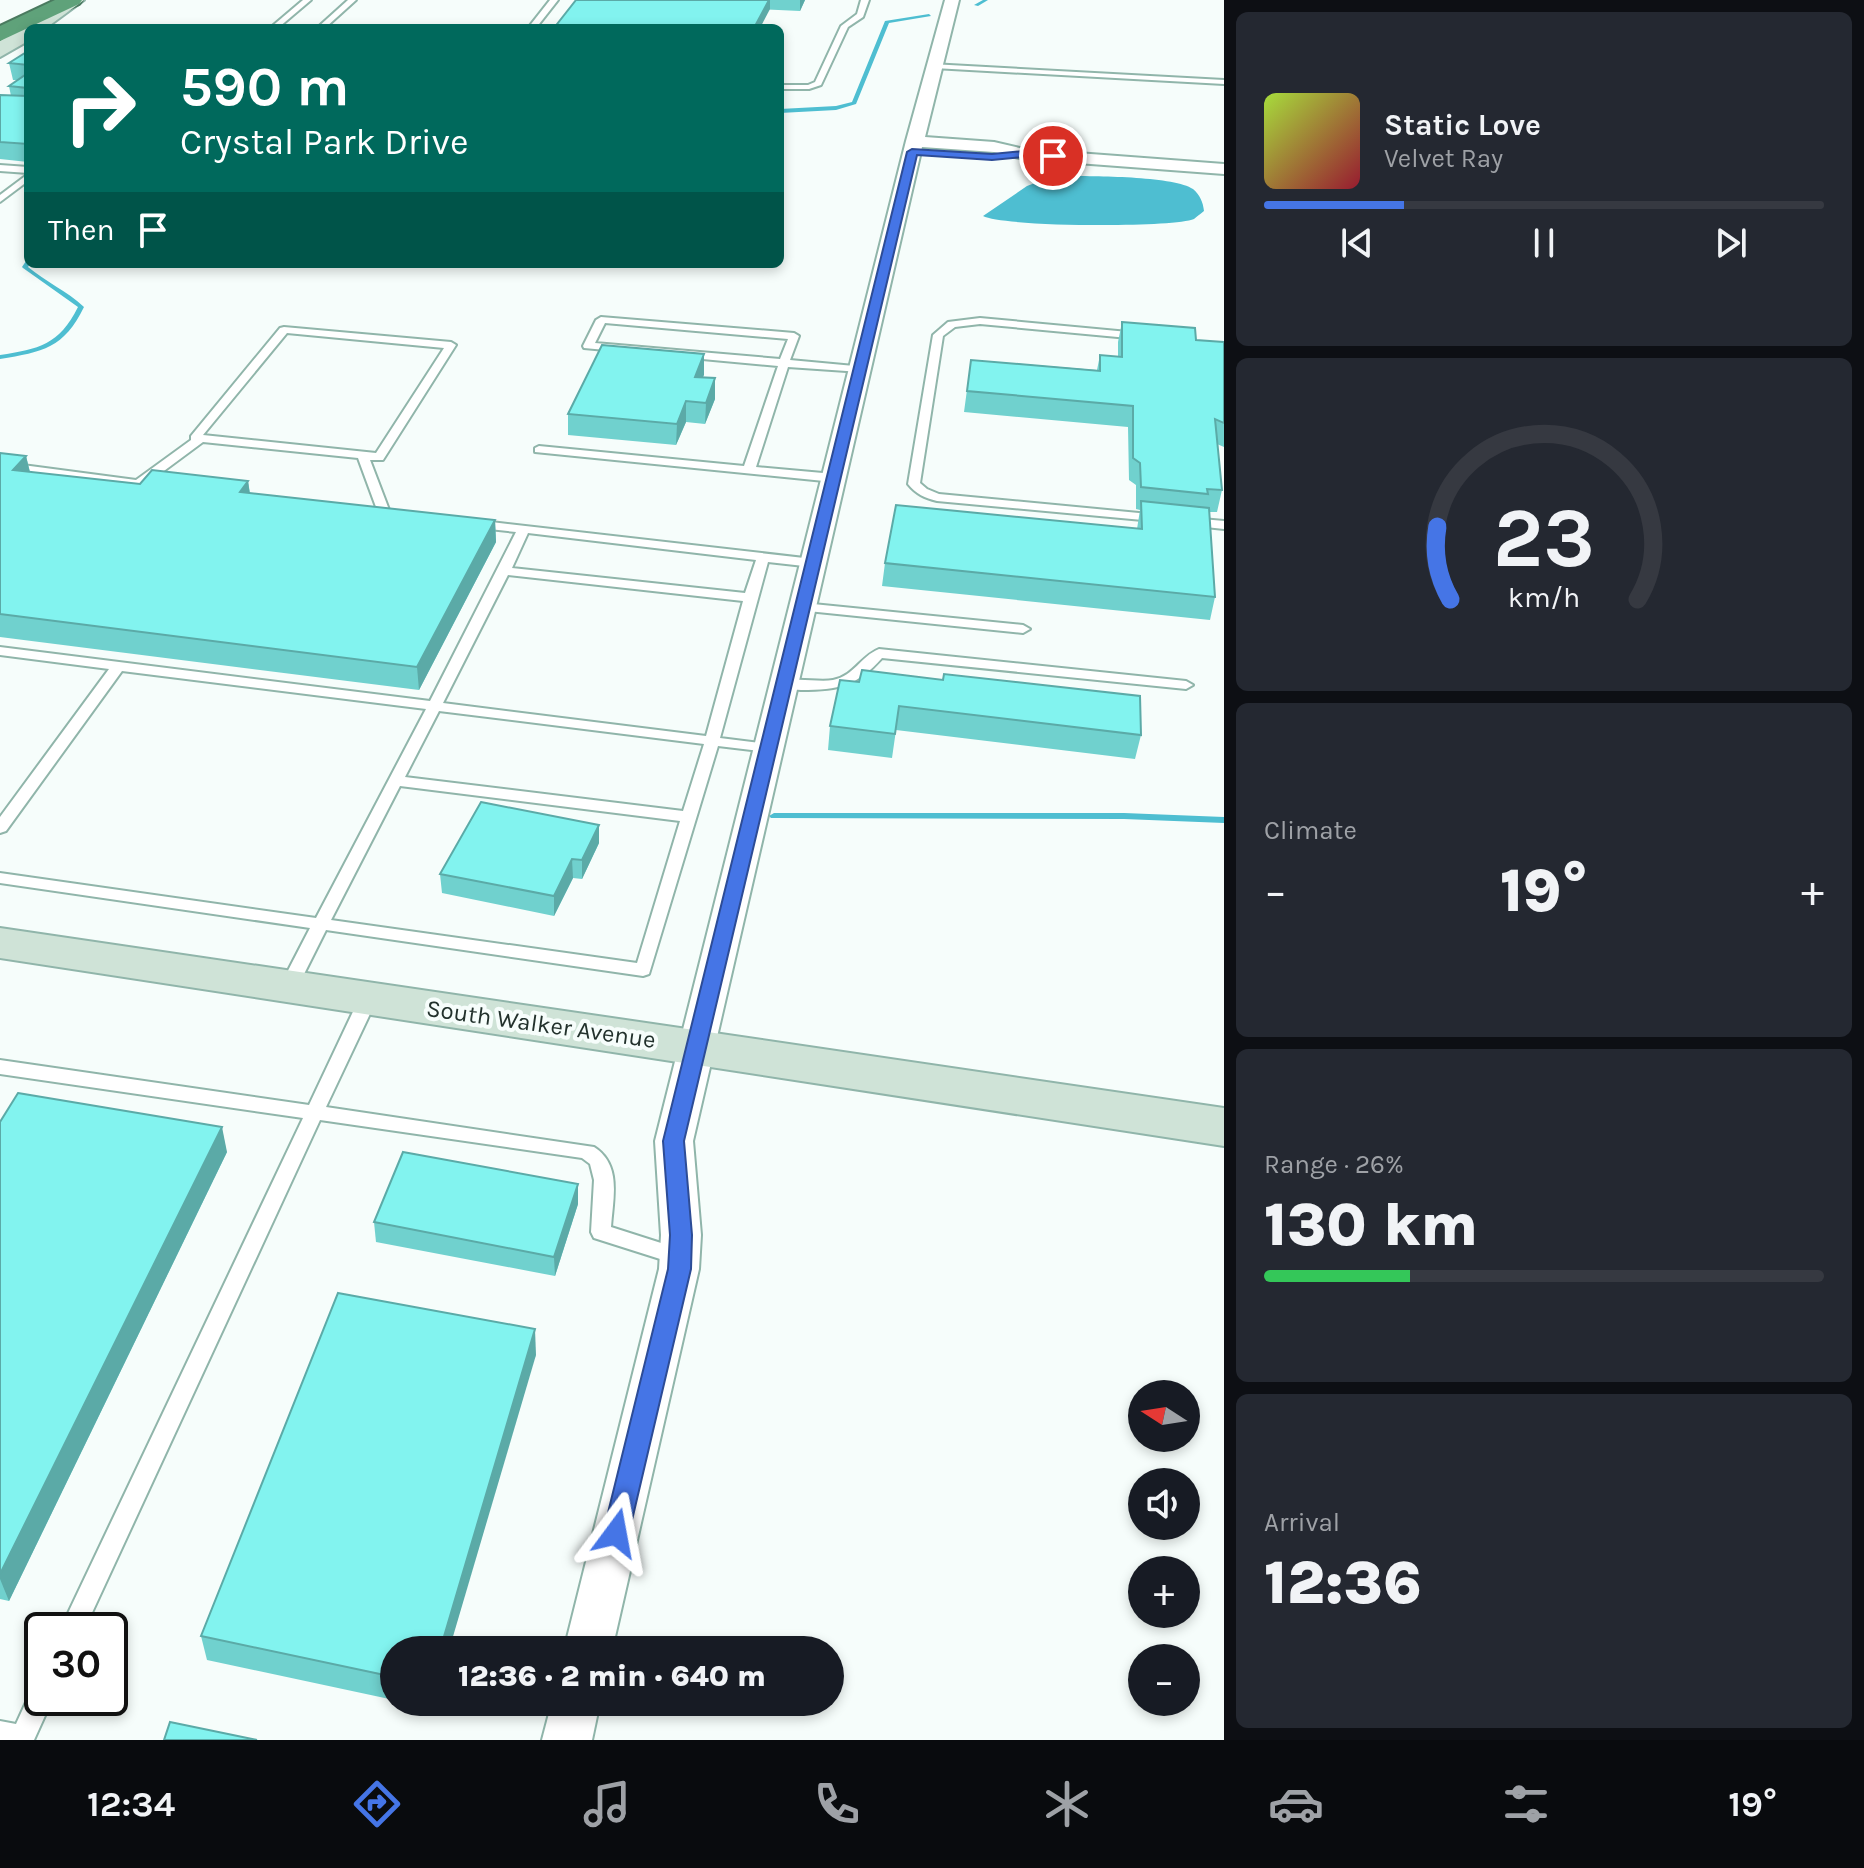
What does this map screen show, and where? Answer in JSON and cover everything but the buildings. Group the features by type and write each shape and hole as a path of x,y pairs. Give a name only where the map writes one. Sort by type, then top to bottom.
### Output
{"highway":[{"path":"26,24 30,17 73,0"}],"main road":[{"path":"36,24 73,0"},
{"path":"0,51 21,34"},
{"name":"South Walker Avenue","path":"0,943 1224,1127"}],"street":[{"path":"591,1636 680,1257 674,1141 952,0"},
{"path":"914,146 992,157 1024,154 1224,169"},
{"path":"567,1740 573,1716"}],"lane":[{"path":"279,24 307,0"},
{"path":"325,24 352,0"},
{"path":"535,24 554,0"},
{"path":"784,87 809,87 818,83 845,26 860,15 865,0"},
{"path":"934,66 1224,82"},
{"path":"0,168 24,170"},
{"path":"0,199 24,180"},
{"path":"749,470 784,363 794,336 601,320 588,346 603,348 784,363 861,369"},
{"path":"1148,336 980,321 953,323 944,327 938,335 914,484 923,492 937,497 1224,525"},
{"path":"284,330 451,345 379,457 363,456 200,439 195,438 284,330"},
{"path":"139,484 200,439"},
{"path":"539,450 834,478"},
{"path":"363,456 391,515 370,513"},
{"path":"0,466 170,488"},
{"path":"466,524 813,563"},
{"path":"288,988 436,706 524,529"},
{"path":"0,878 643,970 763,557"},
{"path":"504,571 750,598"},
{"path":"803,607 1023,629"},
{"path":"0,651 768,748"},
{"path":"784,685 837,684 861,675 879,653 1186,685"},
{"path":"0,828 118,666"},
{"path":"397,781 689,817"},
{"path":"80,1612 368,999"},
{"path":"0,1067 587,1152 599,1160 604,1180 601,1232 680,1257"},
{"path":"14,1737 28,1716"}],"water":[{"path":"1053,176 1126,177 1182,184 1198,194 1204,211 1194,219 1179,222 1123,225 1053,224 983,216 1027,186"}],"waterway":[{"path":"976,5 986,0"},
{"path":"784,111 836,108 854,103 887,22 929,15"},
{"path":"0,357 49,345 67,331 81,307 26,268"},
{"path":"774,816 1124,816 1224,820"}],"route":[{"path":"616,1533 679,1269 681,1235 674,1141 912,152 992,157 1024,154 1053,156"}]}
